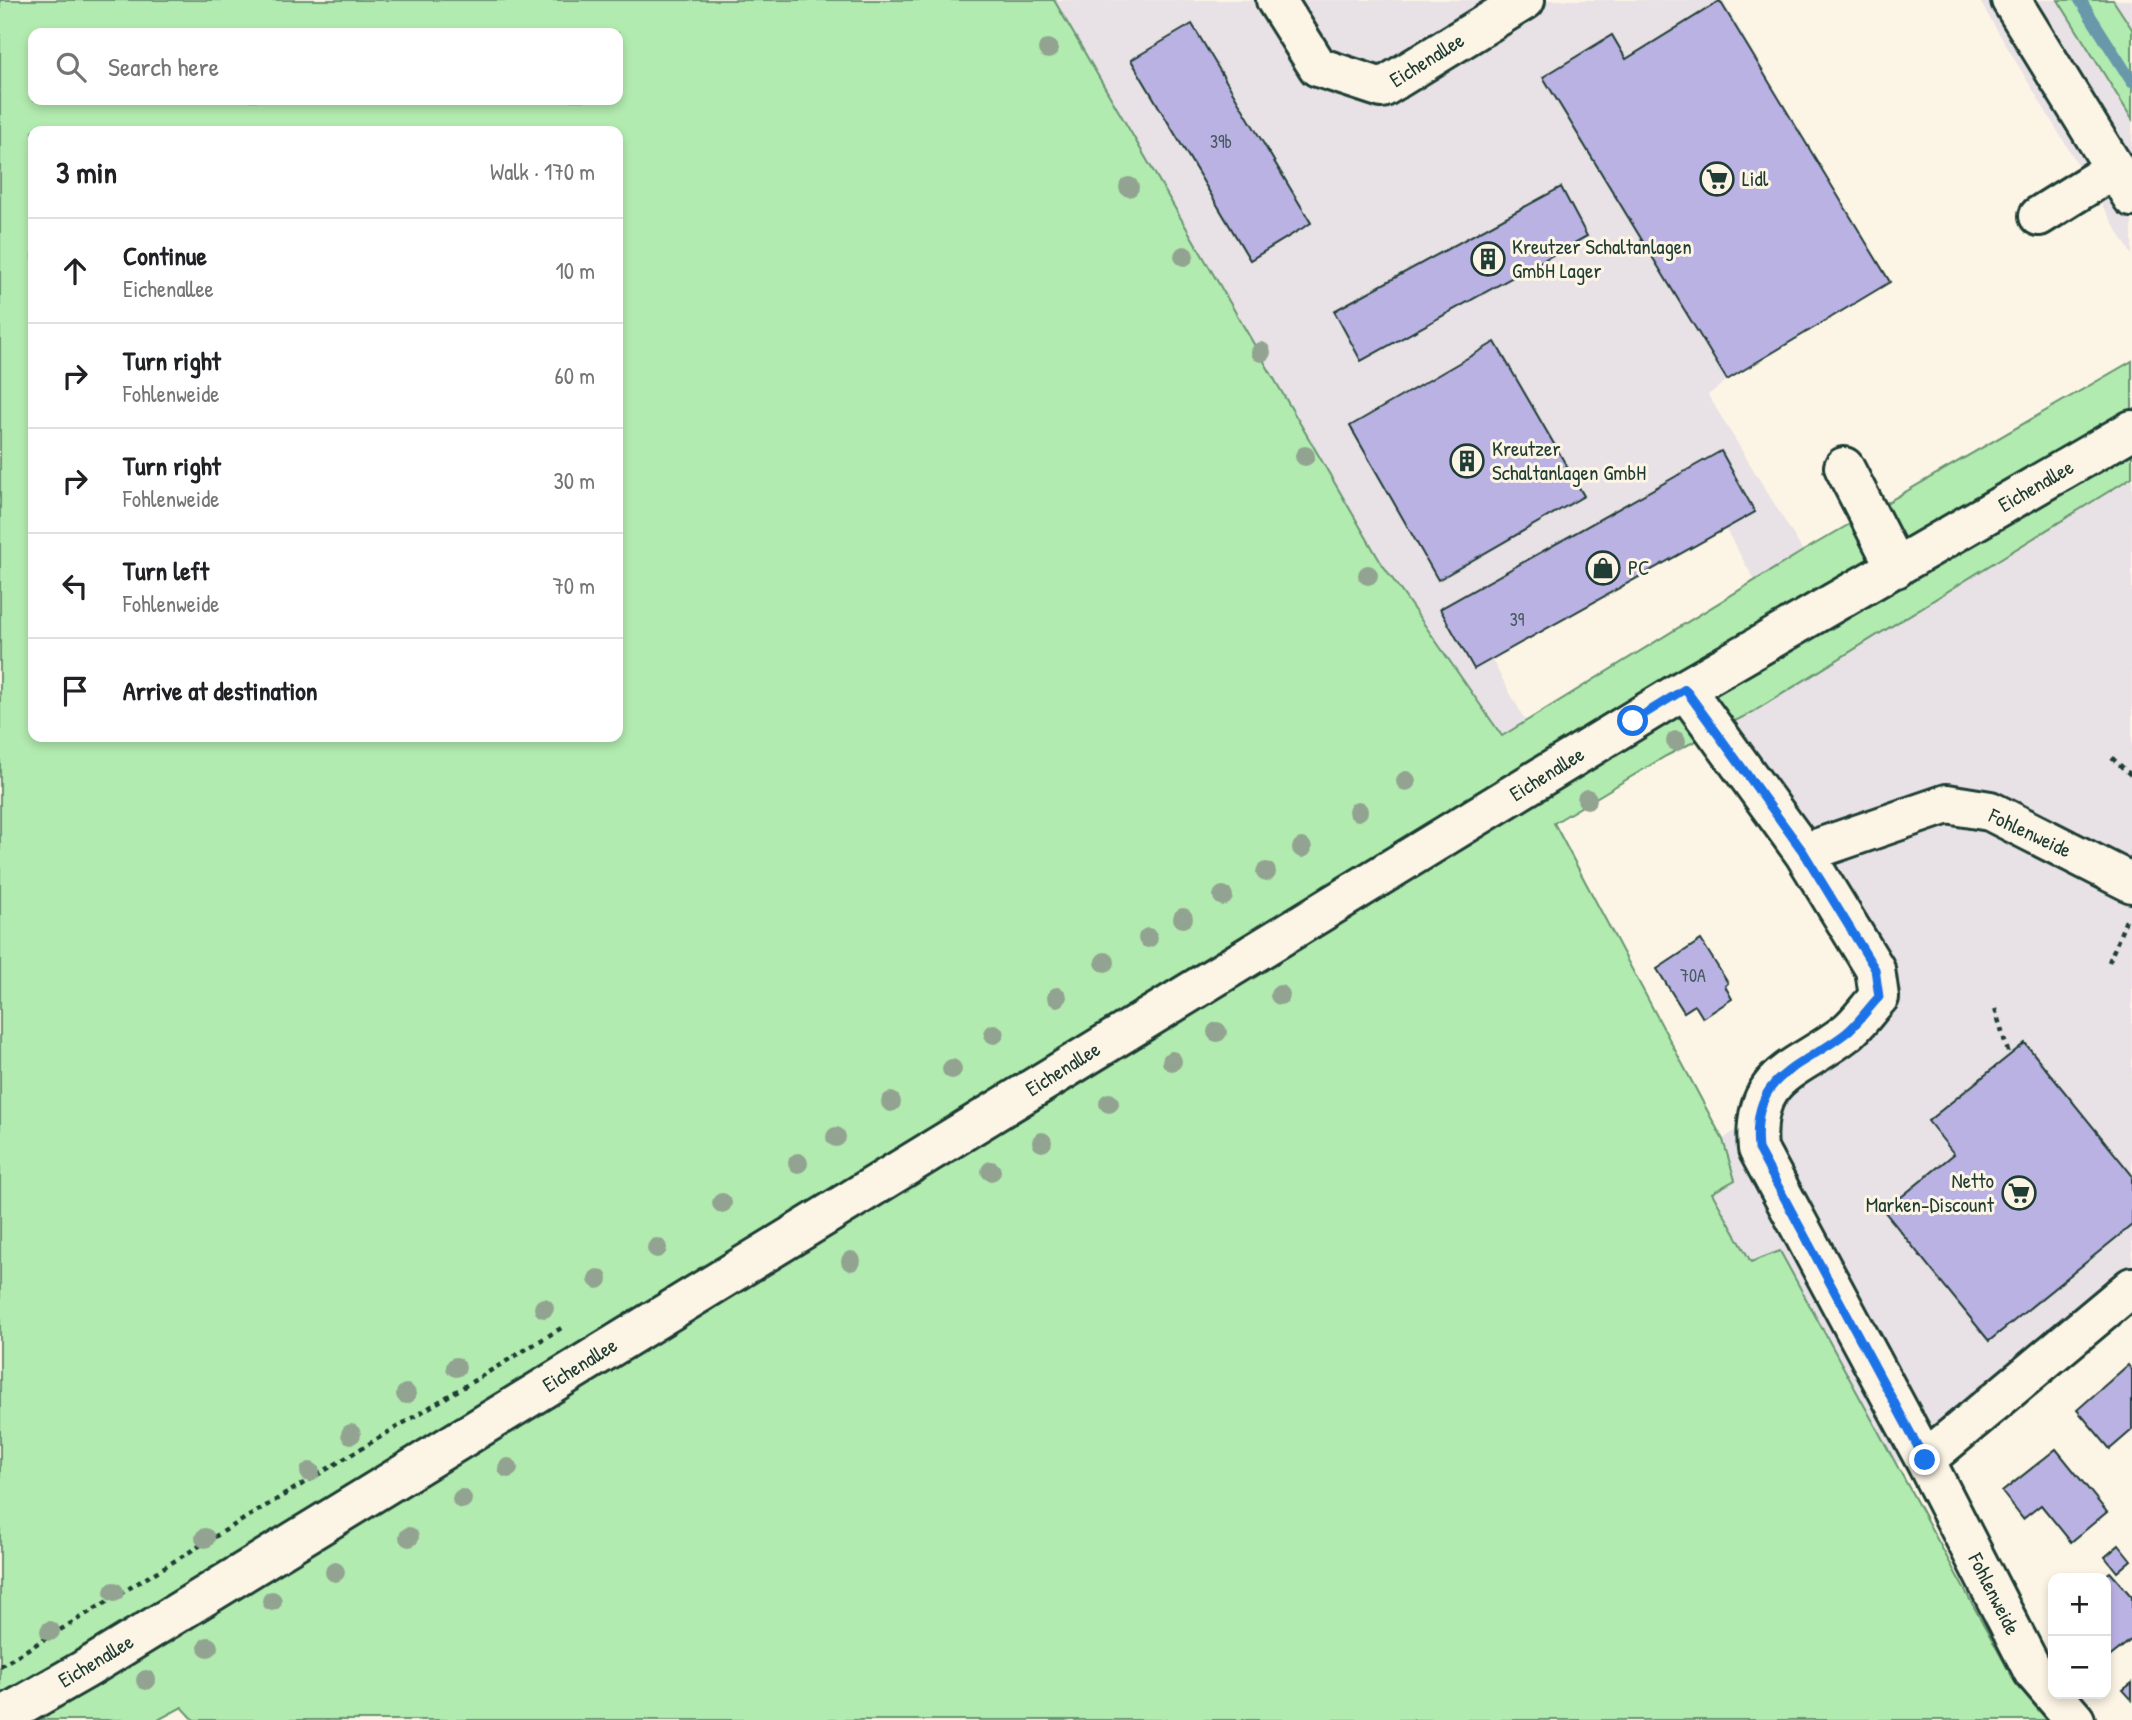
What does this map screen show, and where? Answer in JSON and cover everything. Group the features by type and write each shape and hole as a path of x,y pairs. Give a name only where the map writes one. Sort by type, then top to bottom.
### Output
{"street":[{"name":"Eichenallee","path":"1276,0 1318,67 1382,88 1525,0"},
{"path":"2011,0 2123,183 2039,216"},
{"name":"Eichenallee","path":"0,1718 84,1670 1685,689 2132,430"},
{"path":"1844,467 1896,568"},
{"name":"Fohlenweide","path":"1685,689 1804,853 1875,969 1879,997 1848,1032 1777,1078 1762,1102 1756,1126 1758,1149 1925,1460 2033,1671 2075,1720"},
{"name":"Fohlenweide","path":"1804,853 1947,804 1990,811 2130,900"},
{"path":"1925,1460 2132,1287"}],"path":[{"path":"2112,758 2132,776"},
{"path":"2109,962 2130,900"},
{"path":"1995,1009 2009,1055"}],"shaded area":[{"path":"1054,0 1722,0 1890,282 1727,380 1708,395 1803,551 1755,581 1725,528 1492,660 1526,722 1502,736 1380,561"},
{"path":"1979,0 2058,0 2132,119 2132,255"},
{"path":"2113,0 2132,0 2132,29"},
{"path":"2132,477 2132,1274 1897,1464 1780,1251 1751,1263 1711,1193 1735,1180 1723,1140 1873,1018 1873,949 1726,726 1753,712"}],"green space":[{"path":"0,0 1054,0 1380,561 1502,736 1803,551 2132,361 2132,477 1753,712 1666,756 1554,823 1723,1140 1735,1180 1712,1193 1751,1262 1780,1251 2016,1684 2047,1720 194,1720 182,1707 158,1720 0,1720"},
{"path":"2058,0 2113,0 2132,29 2132,119"}],"building":[{"name":"Lidl","path":"1720,1 1890,282 1727,380 1543,77 1612,35 1626,59"},
{"path":"1192,24 1311,223 1250,260 1131,60"},
{"name":"Kreutzer Schaltanlagen GmbH Lager","path":"1561,187 1587,236 1361,361 1334,311"},
{"name":"Kreutzer Schaltanlagen GmbH","path":"1495,342 1584,496 1438,580 1350,426"},
{"path":"1721,451 1755,512 1474,669 1440,609"},
{"path":"1701,940 1728,983 1725,986 1732,999 1703,1018 1695,1005 1684,1012 1657,969"},
{"name":"Netto Marken-Discount","path":"2025,1043 2132,1175 2132,1225 1989,1341 1884,1211 1954,1154 1928,1121"},
{"path":"2128,1365 2132,1370 2132,1430 2110,1449 2077,1410"},
{"path":"2056,1449 2107,1512 2071,1542 2041,1505 2023,1519 2002,1492"},
{"path":"2119,1545 2131,1560 2117,1572 2105,1557"},
{"path":"2111,1573 2132,1597 2132,1639 2111,1656"},
{"path":"2132,1683 2132,1700 2123,1690"}],"waterway":[{"path":"2080,0 2132,82"}],"place":[{"name":"Lidl","path":"1717,179"},
{"name":"Kreutzer Schaltanlagen GmbH Lager","path":"1488,259"},
{"name":"Kreutzer Schaltanlagen GmbH","path":"1467,461"},
{"name":"PC","path":"1603,568"},
{"name":"Netto Marken-Discount","path":"2019,1193"}],"route":[{"path":"1633,721 1685,689 1804,853 1875,969 1879,997 1848,1032 1777,1078 1762,1102 1756,1126 1758,1149 1925,1460"}]}
